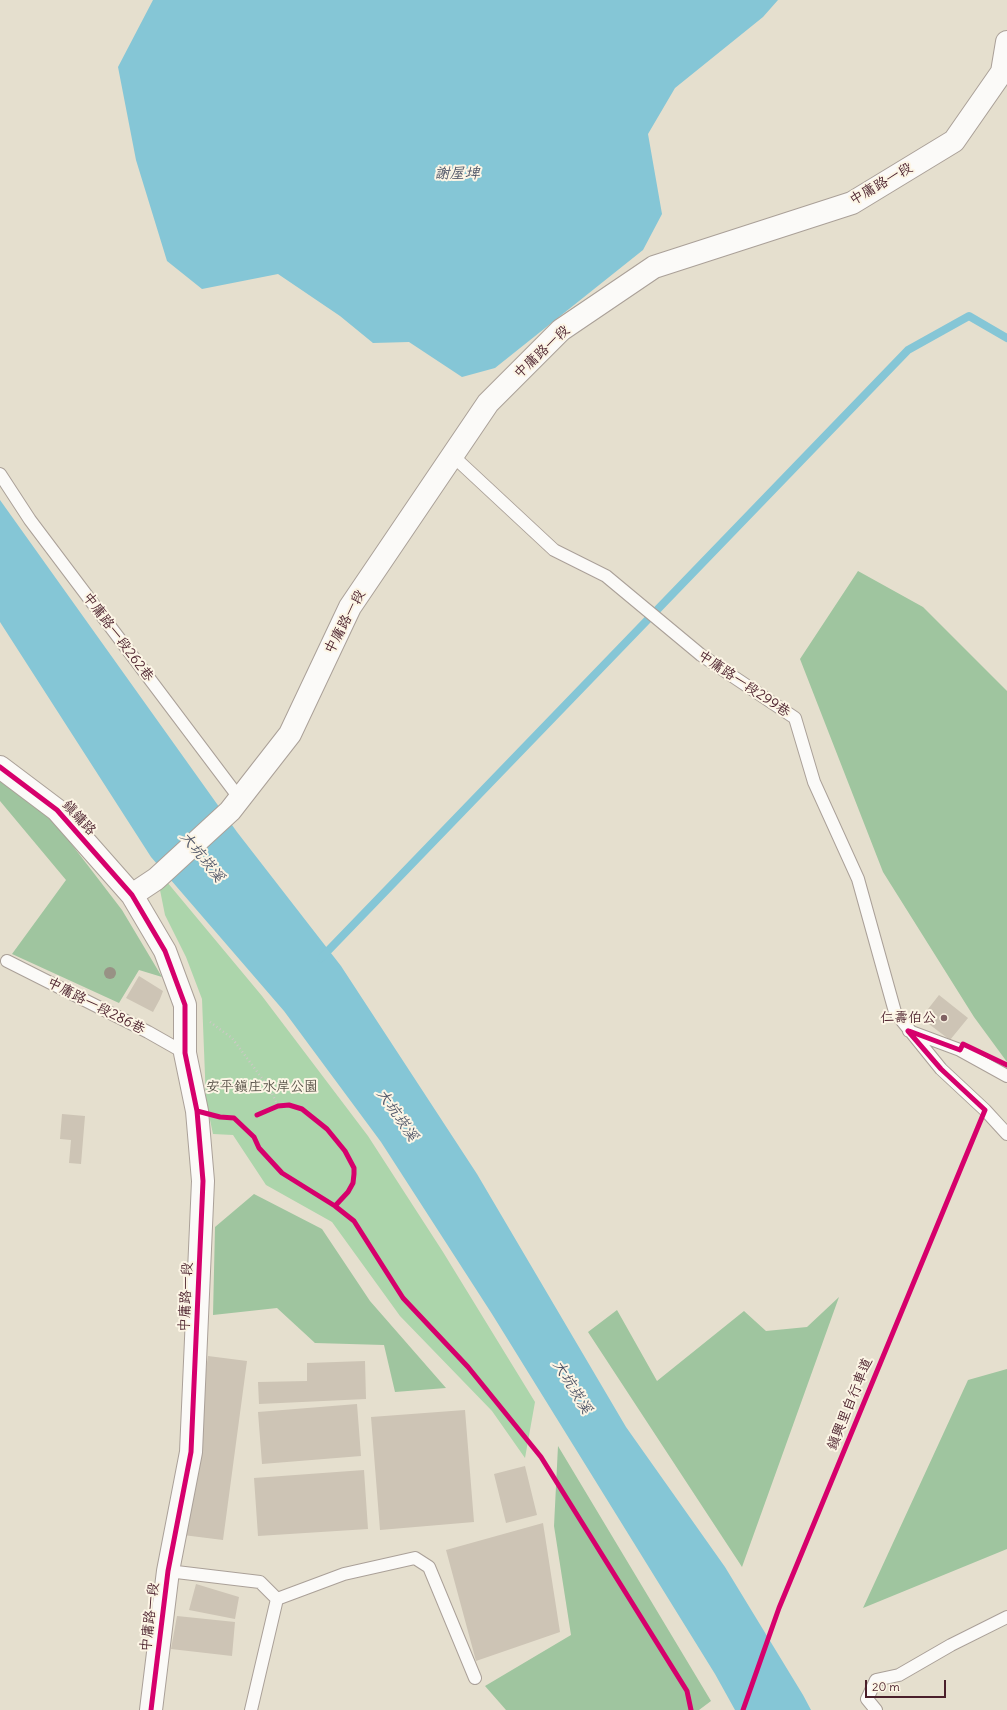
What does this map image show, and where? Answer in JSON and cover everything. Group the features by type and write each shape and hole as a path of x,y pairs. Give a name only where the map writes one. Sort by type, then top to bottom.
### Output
{"street":[{"name":"中庸路一段","path":"150,1710 168,1571 191,1452 203,1181 197,1111 185,1053 185,1005 165,951 132,895 156,879 235,805 290,734 350,606 488,403 561,330 654,267 852,203 954,141 1002,72 1007,42"},
{"name":"鎮鏞路","path":"0,767 57,810 132,895"}],"lane":[{"name":"中庸路一段299巷","path":"453,456 554,550 606,576 701,655 795,718 814,782 858,878 895,1012 908,1031 941,1069 985,1110 1007,1134"},
{"name":"中庸路一段262巷","path":"0,474 30,520 235,805"},
{"name":"中庸路一段286巷","path":"7,961 148,1032 185,1053"},
{"path":"908,1031 960,1050 1007,1076"},
{"path":"277,1599 344,1574 415,1558 429,1567 476,1678"},
{"path":"168,1571 260,1582 277,1599"},
{"path":"251,1710 277,1599"},
{"path":"876,1710 867,1699 876,1680 899,1675 951,1645 1007,1617"}],"path":[{"path":"185,1005 232,1038 280,1105 271,1109"}],"green space":[{"path":"858,571 923,607 1007,691 1007,1062 974,1017 883,872 800,659"},
{"path":"0,778 50,816 122,910 162,977 139,970 119,1003 12,954 66,880 0,801"},
{"name":"安平鎮庄水岸公園","path":"167,882 262,996 368,1136 443,1252 535,1402 525,1458 492,1411 400,1316 332,1222 266,1185 233,1135 213,1134 206,1101 202,999 186,957 165,915 160,890"},
{"path":"254,1194 322,1229 370,1301 446,1388 395,1392 384,1345 315,1343 277,1308 213,1315 215,1227"},
{"path":"839,1297 742,1567 588,1332 617,1310 657,1381 744,1311 766,1331 807,1327"},
{"path":"1007,1369 1007,1549 863,1608 968,1380"},
{"path":"558,1446 711,1701 699,1710 506,1710 485,1686 571,1635 554,1526"}],"water":[{"name":"謝屋埤","path":"153,0 778,0 763,17 675,88 648,134 662,214 643,250 495,368 462,377 409,342 373,343 340,316 278,274 202,289 167,261 136,160 118,67"},
{"name":"大坑崁溪","path":"0,500 237,832 341,966 477,1174 626,1427 725,1567 811,1710 735,1710 715,1674 492,1314 381,1142 284,1011 151,857 0,622"}],"building":[{"path":"139,976 163,991 153,1012 126,998"},
{"name":"仁壽伯公","path":"939,995 968,1018 950,1040 921,1018"},
{"path":"62,1114 85,1116 81,1164 69,1163 71,1140 60,1139"},
{"path":"208,1356 247,1361 223,1540 183,1535"},
{"path":"365,1361 366,1399 259,1404 258,1382 307,1381 307,1363"},
{"path":"357,1404 361,1456 262,1464 258,1412"},
{"path":"465,1410 474,1522 380,1530 371,1417"},
{"path":"525,1466 537,1515 506,1523 494,1474"},
{"path":"364,1470 368,1529 258,1536 254,1478"},
{"path":"543,1523 560,1632 476,1661 446,1550"},
{"path":"196,1584 239,1597 235,1619 189,1610"},
{"path":"177,1616 235,1622 232,1656 171,1649"}],"waterway":[{"path":"321,958 908,350 969,316 1007,338"}],"cycle path":[{"path":"0,767 57,810 132,895 165,951 185,1005 185,1053 197,1111 203,1181 191,1452 168,1571 151,1710"},
{"name":"鎮興里自行車道","path":"743,1710 779,1608 985,1110 941,1069 908,1031"},
{"path":"909,1031 960,1050 963,1044 1007,1065"},
{"path":"257,1115 278,1106 289,1105 302,1109 327,1129 345,1151 354,1168 353,1183 348,1192 335,1206"},
{"path":"197,1111 220,1117 234,1118 254,1137 259,1148 282,1173 335,1206 354,1221 403,1298 468,1367 541,1457 687,1691 691,1710"}],"place":[{"name":"仁壽伯公","path":"944,1018"}]}
